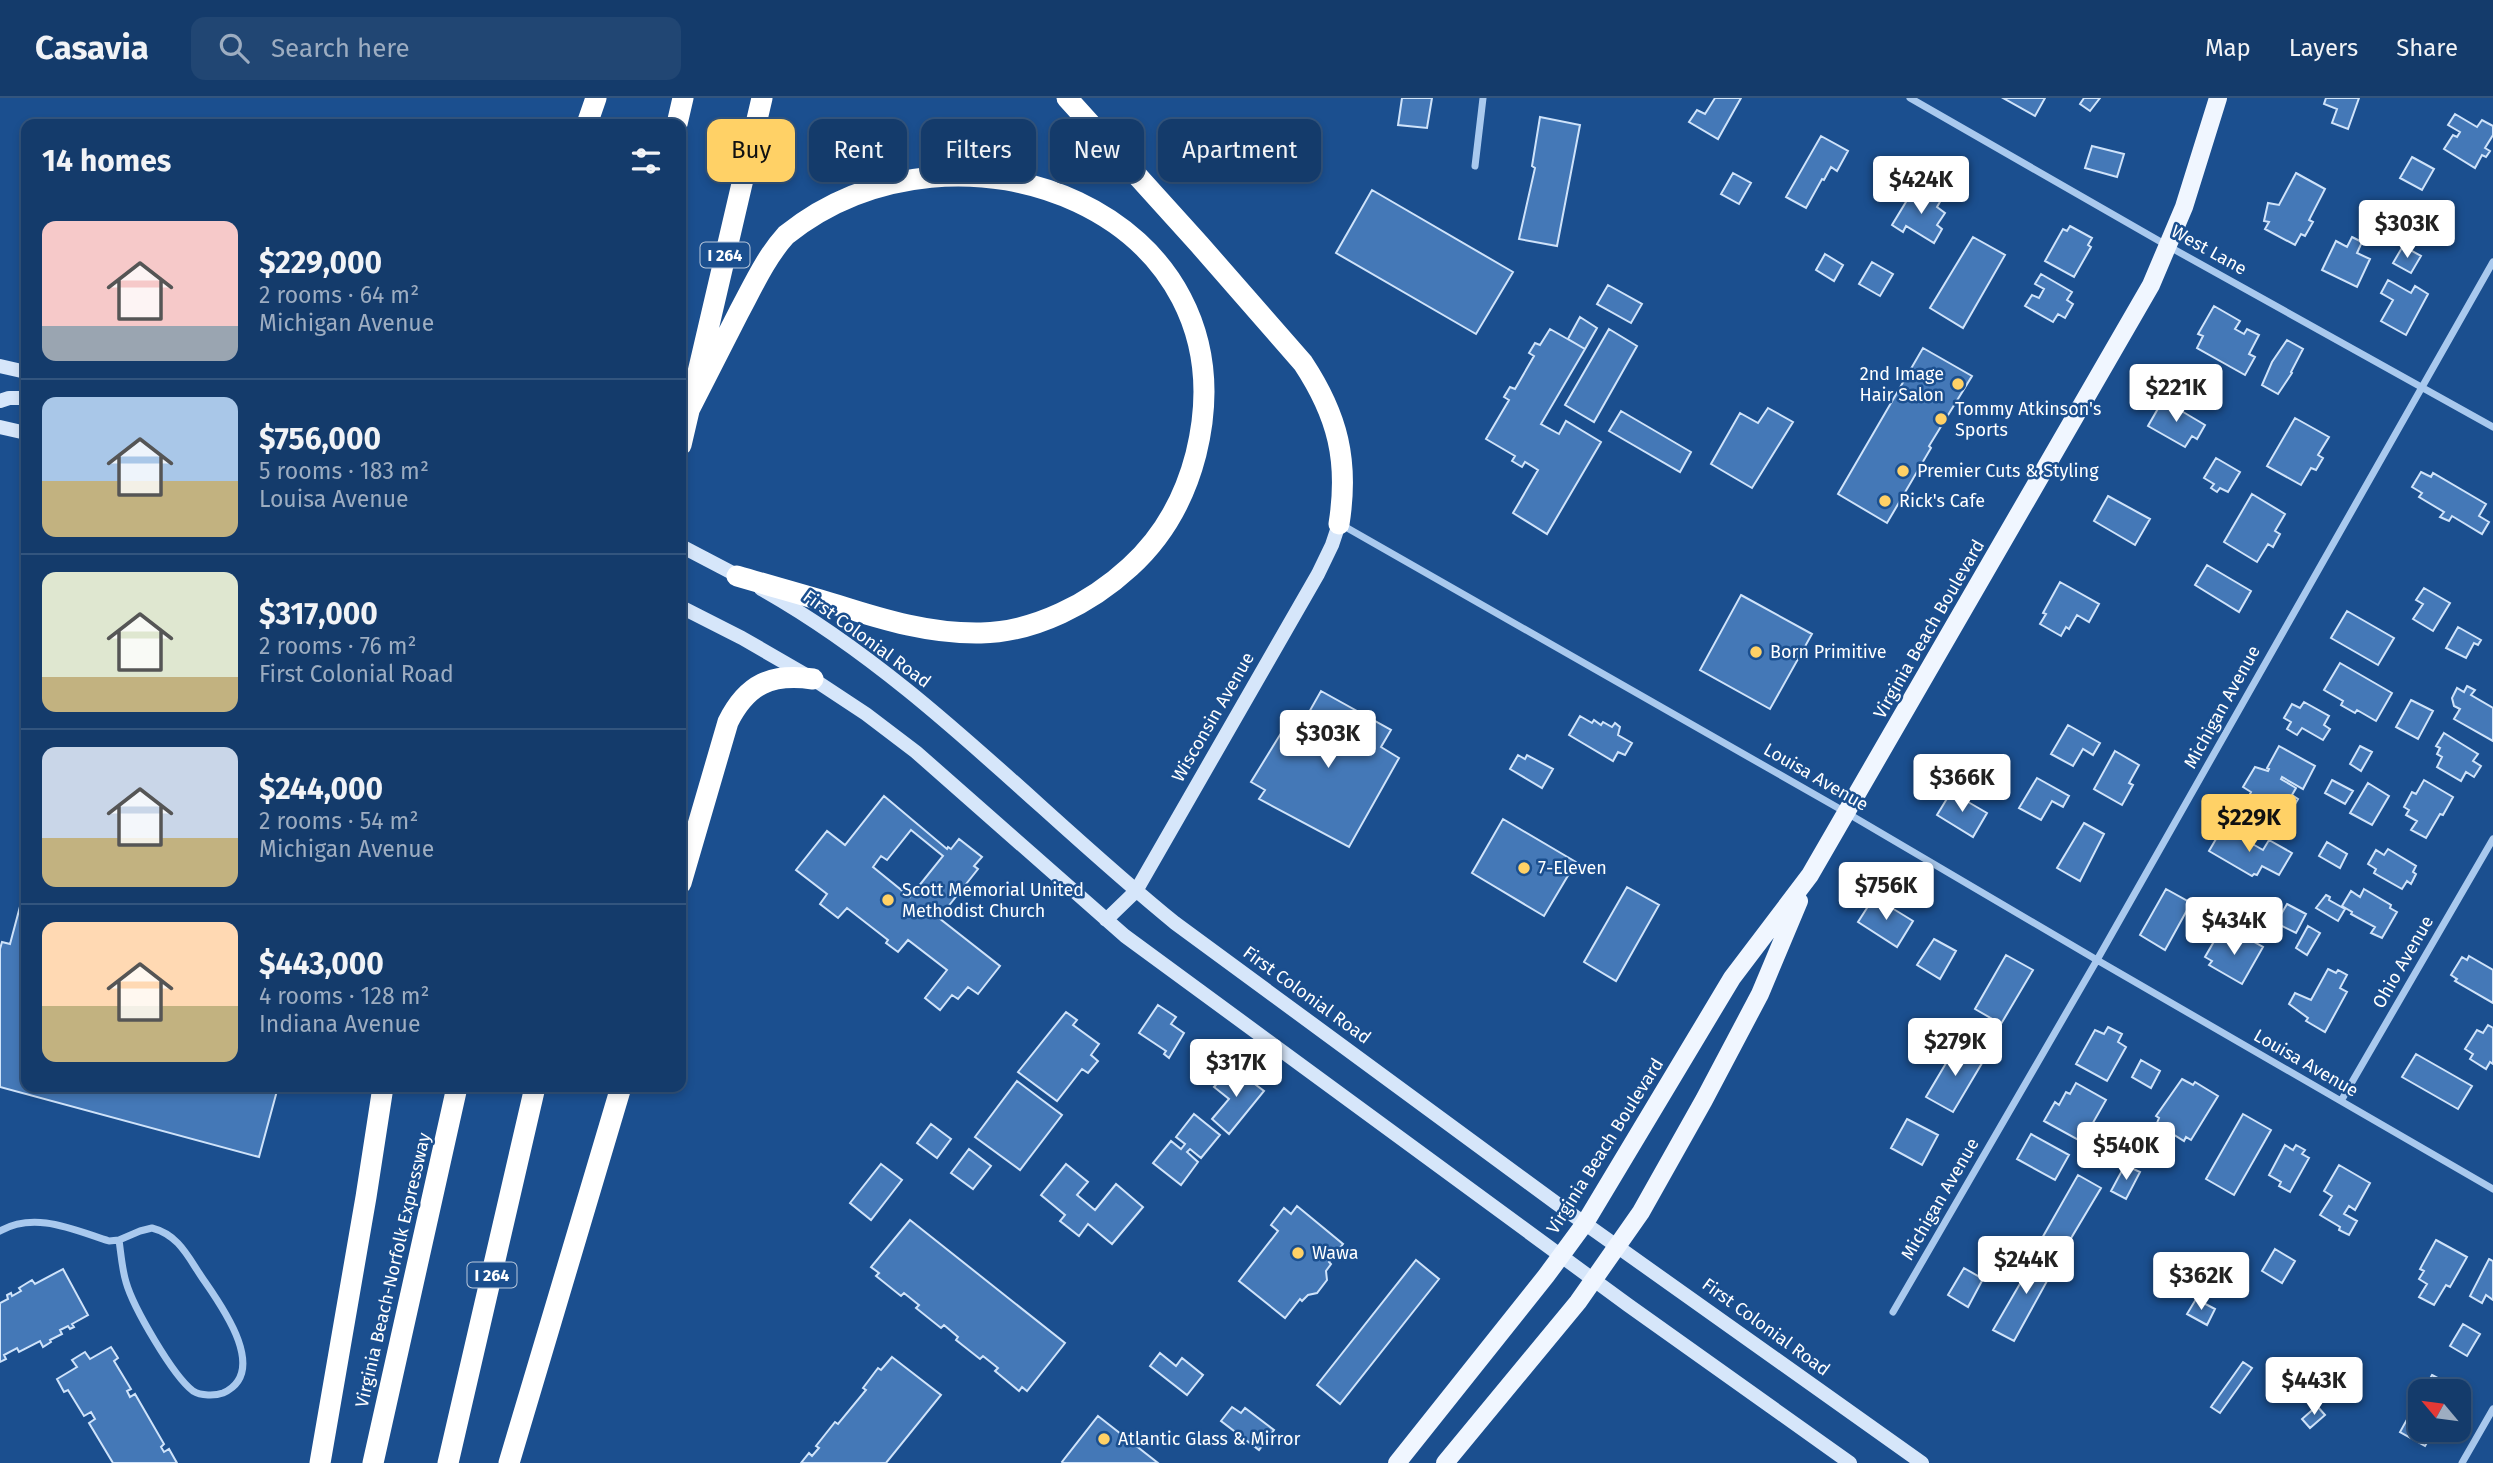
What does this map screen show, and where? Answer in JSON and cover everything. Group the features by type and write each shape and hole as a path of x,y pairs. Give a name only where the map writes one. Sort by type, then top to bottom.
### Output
{"highway":[{"path":"589,119 596,98"},
{"path":"678,119 683,98"},
{"name":"I 264","path":"686,421 761,98"},
{"path":"1067,98 1199,244 1303,363 1314,380 1329,410 1339,442 1344,492 1339,524"},
{"path":"688,412 763,268 784,238 808,214 835,195 871,176 904,164 921,162"},
{"path":"737,576 887,621 940,631 1004,631 1040,622 1081,604 1114,582 1139,559 1162,531 1180,500 1191,472 1200,434 1204,396 1203,365 1195,328 1181,292 1147,240 1122,215 1093,194 1036,169"},
{"path":"686,866 728,723 736,705 749,691 774,678 799,677 813,680"},
{"path":"320,1463 382,1092"},
{"name":"Virginia Beach-Norfolk Expressway","path":"373,1463 456,1092"},
{"name":"I 264","path":"448,1463 534,1092"},
{"path":"509,1463 620,1092"}],"main road":[{"name":"Virginia Beach Boulevard","path":"1397,1463 1585,1223 1732,978 1810,875 2136,312 2168,246 2188,195 2218,98"},
{"path":"0,366 21,371"},
{"path":"0,401 21,398"},
{"path":"0,427 21,432"},
{"name":"Wisconsin Avenue","path":"1106,920 1136,891 1318,575 1339,524"},
{"name":"First Colonial Road","path":"686,550 795,608 898,683 1175,923 1585,1223 1922,1463"},
{"path":"686,610 734,634 866,714 916,752 1147,953 1594,1280 1850,1463"},
{"name":"Virginia Beach Boulevard","path":"1445,1463 1619,1246 1685,1135 1760,994 1810,875"}],"street":[{"path":"1475,166 1483,98"},
{"name":"West Lane","path":"1910,98 2493,428"},
{"name":"Michigan Avenue","path":"1893,1312 2097,960 2493,262"},
{"name":"Louisa Avenue","path":"1339,524 1847,813 2493,1189"},
{"name":"Ohio Avenue","path":"2341,1101 2493,839"},
{"path":"0,1231 22,1223 42,1222 109,1241 152,1228 166,1231 174,1238 206,1284 243,1351 241,1377 233,1387 221,1394 205,1395 193,1391 178,1374 152,1335 126,1282 119,1240"},
{"path":"2462,1463 2493,1409"}],"building":[{"path":"1402,98 1432,98 1427,128 1398,125"},
{"path":"1715,98 1741,98 1718,139 1689,122 1697,110 1705,114"},
{"path":"2003,98 2045,98 2035,116"},
{"path":"2084,98 2100,98 2090,111 2080,104"},
{"path":"2326,98 2359,98 2348,129 2332,123 2337,109 2324,104"},
{"path":"2455,114 2477,127 2482,120 2493,126 2493,135 2485,148 2490,151 2486,157 2482,155 2475,168 2444,149 2453,135 2457,137 2460,132 2448,125"},
{"path":"1540,117 1580,125 1557,246 1519,239 1535,168 1532,166"},
{"path":"1821,136 1848,151 1837,171 1831,167 1824,180 1822,179 1806,208 1786,197"},
{"path":"2092,146 2124,154 2117,177 2085,168"},
{"path":"2412,157 2434,169 2422,190 2400,178"},
{"path":"1733,173 1751,183 1739,204 1721,194"},
{"path":"2296,173 2325,189 2309,220 2313,222 2305,236 2301,234 2295,245 2265,229 2269,222 2264,221 2268,203 2279,205"},
{"path":"1372,190 1513,272 1476,334 1336,253"},
{"path":"1925,190 1941,200 1937,207 1945,213 1937,225 1942,229 1934,243 1906,226 1903,232 1892,225 1912,192 1920,198"},
{"path":"2070,226 2092,238 2088,245 2091,247 2074,277 2045,261 2063,229 2067,231"},
{"path":"1973,237 2005,255 1963,328 1930,308"},
{"path":"2352,237 2362,242 2357,253 2370,259 2357,287 2322,270 2336,241 2347,247"},
{"path":"2403,246 2421,256 2411,273 2393,263"},
{"path":"1825,254 1843,265 1834,281 1816,270"},
{"path":"1872,262 1893,274 1880,296 1859,284"},
{"path":"2041,274 2072,292 2067,300 2073,304 2065,318 2058,314 2053,322 2025,306 2032,295 2039,298 2044,289 2035,284"},
{"path":"2388,280 2411,293 2415,286 2428,294 2406,335 2381,321 2393,300 2381,293"},
{"path":"1608,285 1642,304 1631,323 1597,304"},
{"path":"2214,306 2240,321 2235,329 2244,334 2247,329 2259,335 2249,354 2255,357 2245,375 2197,348 2203,336 2198,334"},
{"path":"1580,317 1597,328 1585,349 1568,339"},
{"path":"1550,329 1585,349 1541,424 1559,434 1566,421 1601,442 1547,534 1513,513 1538,470 1525,462 1522,467 1512,461 1515,456 1486,439 1509,400 1504,397 1510,387 1515,389 1534,356 1529,353 1535,343 1540,345"},
{"path":"1609,329 1637,346 1594,422 1565,405"},
{"path":"2287,340 2303,349 2278,394 2262,385 2272,362"},
{"path":"1923,348 1972,376 1929,446 1931,448 1887,523 1838,494"},
{"path":"2163,400 2205,425 2197,439 2192,436 2185,447 2148,426"},
{"path":"1768,408 1793,422 1752,488 1711,464 1740,413 1758,423"},
{"path":"1621,411 1691,452 1680,472 1609,431"},
{"path":"2295,418 2329,437 2318,455 2323,458 2316,470 2311,468 2301,485 2267,466"},
{"path":"2216,458 2240,472 2228,492 2220,488 2217,492 2211,488 2214,484 2204,478"},
{"path":"2421,472 2431,477 2433,473 2486,504 2479,516 2489,522 2482,534 2452,516 2449,521 2440,517 2444,512 2419,497 2422,493 2412,487"},
{"path":"2252,494 2285,514 2275,531 2280,534 2273,547 2268,544 2257,562 2224,542"},
{"path":"2108,496 2150,519 2135,545 2094,521"},
{"path":"2207,565 2251,591 2239,612 2195,585"},
{"path":"2060,582 2099,604 2089,622 2077,615 2069,629 2066,627 2061,636 2040,624"},
{"path":"2424,588 2450,603 2433,631 2413,619 2423,604 2416,600"},
{"name":"Born Primitive","path":"1741,595 1812,634 1770,709 1700,670"},
{"path":"2347,611 2394,638 2378,665 2331,638"},
{"path":"2458,627 2481,640 2478,645 2474,643 2466,658 2446,648"},
{"path":"2340,663 2392,693 2376,721 2357,710 2355,713 2341,705 2343,701 2324,690"},
{"path":"2467,686 2475,690 2471,695 2493,708 2493,741 2454,719 2460,709 2454,706 2452,698 2457,688 2464,692"},
{"path":"1321,691 1391,730 1381,747 1399,758 1349,847 1259,799 1265,790 1251,782 1283,730 1295,737"},
{"path":"2411,700 2433,711 2418,739 2396,727"},
{"path":"2304,702 2329,716 2324,725 2330,729 2323,740 2302,728 2297,735 2287,729 2291,722 2284,718 2292,704 2300,708"},
{"path":"1580,716 1592,723 1594,720 1601,725 1603,722 1612,727 1615,723 1620,727 1618,735 1632,743 1625,755 1618,752 1613,761 1569,735"},
{"path":"2068,725 2100,743 2093,755 2083,749 2073,766 2051,754"},
{"path":"2444,733 2478,754 2473,761 2481,766 2474,777 2466,772 2461,781 2437,767 2442,757 2437,754 2440,748 2436,746"},
{"path":"2279,746 2315,766 2303,789 2282,777 2281,779 2296,788 2292,795 2298,799 2294,806 2288,803 2283,812 2250,794 2251,792 2243,787 2255,767 2268,771 2267,768"},
{"path":"2360,746 2372,752 2361,771 2350,764"},
{"path":"2115,751 2139,765 2129,783 2133,785 2122,805 2094,789"},
{"path":"1518,755 1525,759 1527,755 1553,769 1542,788 1510,769"},
{"path":"2037,778 2069,796 2063,807 2052,801 2041,820 2019,808"},
{"path":"2332,780 2353,791 2345,804 2325,793"},
{"path":"2424,780 2453,797 2426,838 2411,830 2417,821 2406,815 2409,810 2404,807 2412,792 2416,794"},
{"path":"2368,783 2389,796 2372,825 2350,813"},
{"path":"1951,792 1987,813 1973,837 1937,815"},
{"name":"Scott Memorial United Methodist Church","path":"884,796 947,849 951,849 959,839 982,857 974,866 978,869 939,918 1000,966 978,994 968,987 958,999 952,995 940,1010 925,998 947,970 908,940 898,952 886,943 888,940 847,908 838,918 820,904 827,894 796,870 827,831 845,845","holes":["911,830 943,856 910,897 873,867 881,856 887,860"]},
{"name":"7-Eleven","path":"1503,819 1576,862 1544,916 1472,873"},
{"path":"2084,823 2104,834 2080,881 2057,868"},
{"path":"2223,827 2263,850 2269,840 2292,853 2279,875 2262,866 2257,875 2252,876 2209,851"},
{"path":"2327,842 2347,854 2340,868 2319,856"},
{"path":"2388,849 2416,866 2413,872 2416,874 2411,884 2407,881 2402,889 2374,873 2376,869 2368,864 2376,850 2384,855"},
{"name":"7-Eleven","path":"1627,887 1659,905 1616,981 1584,962"},
{"path":"2166,889 2191,903 2165,950 2140,935"},
{"path":"2364,889 2391,905 2390,908 2397,912 2382,938 2371,933 2375,927 2342,906 2351,891 2360,897"},
{"path":"2326,895 2330,897 2329,900 2345,909 2338,921 2316,908"},
{"path":"1874,897 1913,921 1897,947 1858,922"},
{"path":"21,903 21,1092 277,1092 259,1157 0,1087 0,949 2,942 10,944"},
{"path":"2287,904 2306,914 2296,933 2276,923"},
{"path":"2308,926 2320,933 2307,955 2296,948"},
{"path":"2238,933 2263,947 2242,984 2209,965 2212,961 2205,957 2216,938 2232,944"},
{"path":"1934,939 1956,951 1940,979 1917,965"},
{"path":"2006,955 2033,970 2001,1024 1975,1009"},
{"path":"2469,956 2493,970 2493,1003 2455,981 2457,979 2451,975 2462,957 2467,960"},
{"path":"2328,969 2347,975 2340,988 2347,992 2325,1032 2306,1021 2308,1018 2289,1004 2295,993 2311,1000"},
{"path":"1158,1005 1176,1017 1171,1024 1184,1033 1169,1058 1164,1054 1166,1051 1139,1033"},
{"path":"1066,1012 1077,1020 1073,1025 1099,1044 1091,1055 1098,1061 1088,1073 1082,1069 1057,1101 1018,1072"},
{"path":"2488,1025 2493,1028 2493,1064 2490,1062 2486,1069 2470,1059 2473,1054 2465,1049 2477,1030 2483,1033"},
{"path":"2108,1027 2122,1034 2118,1042 2126,1047 2107,1081 2076,1064 2095,1030 2104,1034"},
{"path":"1958,1043 1985,1058 1953,1112 1926,1097"},
{"path":"2416,1054 2472,1086 2458,1109 2402,1077"},
{"path":"2141,1060 2160,1071 2151,1088 2132,1077"},
{"path":"1232,1067 1264,1091 1229,1134 1212,1119 1229,1099 1214,1087"},
{"path":"2182,1079 2193,1085 2195,1082 2218,1096 2191,1140 2186,1137 2184,1141 2171,1133 2168,1140 2155,1132 2159,1124 2159,1118 2156,1116"},
{"path":"1017,1081 1062,1115 1020,1170 975,1137"},
{"path":"2076,1083 2106,1100 2082,1142 2044,1121 2055,1102 2059,1105 2066,1092 2070,1094"},
{"path":"1194,1114 1220,1135 1201,1158 1190,1149 1187,1152 1198,1162 1181,1185 1153,1163 1171,1141 1181,1149 1185,1144 1176,1137"},
{"path":"2243,1114 2271,1130 2234,1195 2206,1179"},
{"path":"1907,1119 1938,1135 1922,1165 1891,1148"},
{"path":"931,1124 951,1139 937,1158 917,1143"},
{"path":"2031,1134 2069,1155 2055,1180 2017,1159"},
{"path":"2285,1145 2293,1150 2296,1145 2305,1150 2302,1154 2309,1158 2290,1192 2279,1186 2281,1182 2269,1175"},
{"path":"969,1149 991,1166 973,1189 951,1173"},
{"path":"881,1164 902,1180 871,1220 850,1203"},
{"path":"1066,1164 1088,1182 1077,1195 1095,1210 1116,1184 1143,1207 1112,1244 1088,1224 1079,1236 1060,1221 1065,1215 1041,1195"},
{"path":"2125,1165 2140,1172 2126,1199 2111,1191"},
{"path":"2339,1165 2370,1183 2355,1210 2349,1206 2344,1214 2357,1221 2349,1235 2320,1215 2332,1196 2324,1191"},
{"path":"2078,1175 2101,1188 2067,1245 2070,1247 2065,1255 2041,1240"},
{"name":"Wawa","path":"1297,1206 1343,1244 1329,1262 1331,1264 1326,1271 1327,1280 1317,1293 1308,1295 1302,1301 1300,1299 1285,1318 1239,1281 1278,1231 1271,1225 1284,1208 1291,1214"},
{"path":"910,1220 1065,1343 1027,1391 1022,1387 1019,1391 995,1371 998,1368 983,1356 980,1359 956,1340 958,1337 944,1325 941,1328 916,1308 919,1305 904,1293 901,1296 876,1276 879,1273 871,1267"},
{"path":"2436,1240 2467,1257 2450,1287 2446,1285 2434,1305 2419,1297 2427,1284 2419,1279 2424,1271 2420,1269"},
{"path":"2275,1249 2295,1261 2282,1283 2262,1271"},
{"path":"2039,1251 2058,1261 2014,1341 1993,1330"},
{"path":"2489,1259 2493,1261 2493,1300 2486,1295 2482,1303 2470,1296"},
{"name":"Wawa","path":"1416,1260 1439,1279 1340,1404 1317,1385"},
{"path":"1964,1268 1983,1279 1968,1307 1948,1295"},
{"path":"63,1269 88,1315 72,1324 74,1327 70,1329 68,1326 60,1330 62,1334 43,1347 40,1341 19,1352 17,1348 4,1355 6,1359 0,1362 0,1303 8,1299 7,1295 11,1293 12,1296 21,1291 19,1288 32,1280 35,1284"},
{"path":"2196,1299 2215,1309 2207,1325 2187,1314"},
{"path":"2463,1324 2480,1334 2467,1356 2450,1346"},
{"path":"111,1347 118,1358 114,1361 131,1389 127,1391 130,1397 135,1394 164,1444 161,1447 164,1452 169,1449 177,1463 113,1463 89,1423 95,1419 91,1412 84,1416 68,1390 64,1392 57,1379 77,1367 72,1360 85,1352 90,1359"},
{"path":"1160,1353 1176,1366 1182,1358 1203,1375 1187,1395 1150,1366"},
{"path":"892,1357 941,1395 886,1463 801,1463 809,1453 812,1456 819,1448 816,1446 866,1390 863,1388 878,1368 881,1370"},
{"path":"2243,1362 2252,1368 2220,1413 2211,1407"},
{"path":"2317,1406 2325,1415 2310,1428 2302,1419"},
{"path":"1232,1407 1241,1413 1245,1408 1274,1430 1259,1450 1221,1421"},
{"name":"Atlantic Glass & Mirror","path":"1098,1416 1158,1463 1063,1463"},
{"path":"2408,1418 2408,1436 2400,1432"}],"place":[{"name":"2nd Image Hair Salon","path":"1958,384"},
{"name":"Tommy Atkinson's Sports","path":"1941,419"},
{"name":"Premier Cuts & Styling","path":"1903,471"},
{"name":"Rick's Cafe","path":"1885,501"},
{"name":"Born Primitive","path":"1756,652"},
{"name":"7-Eleven","path":"1524,868"},
{"name":"Scott Memorial United Methodist Church","path":"888,900"},
{"name":"Wawa","path":"1298,1253"},
{"name":"Atlantic Glass & Mirror","path":"1104,1439"}]}
